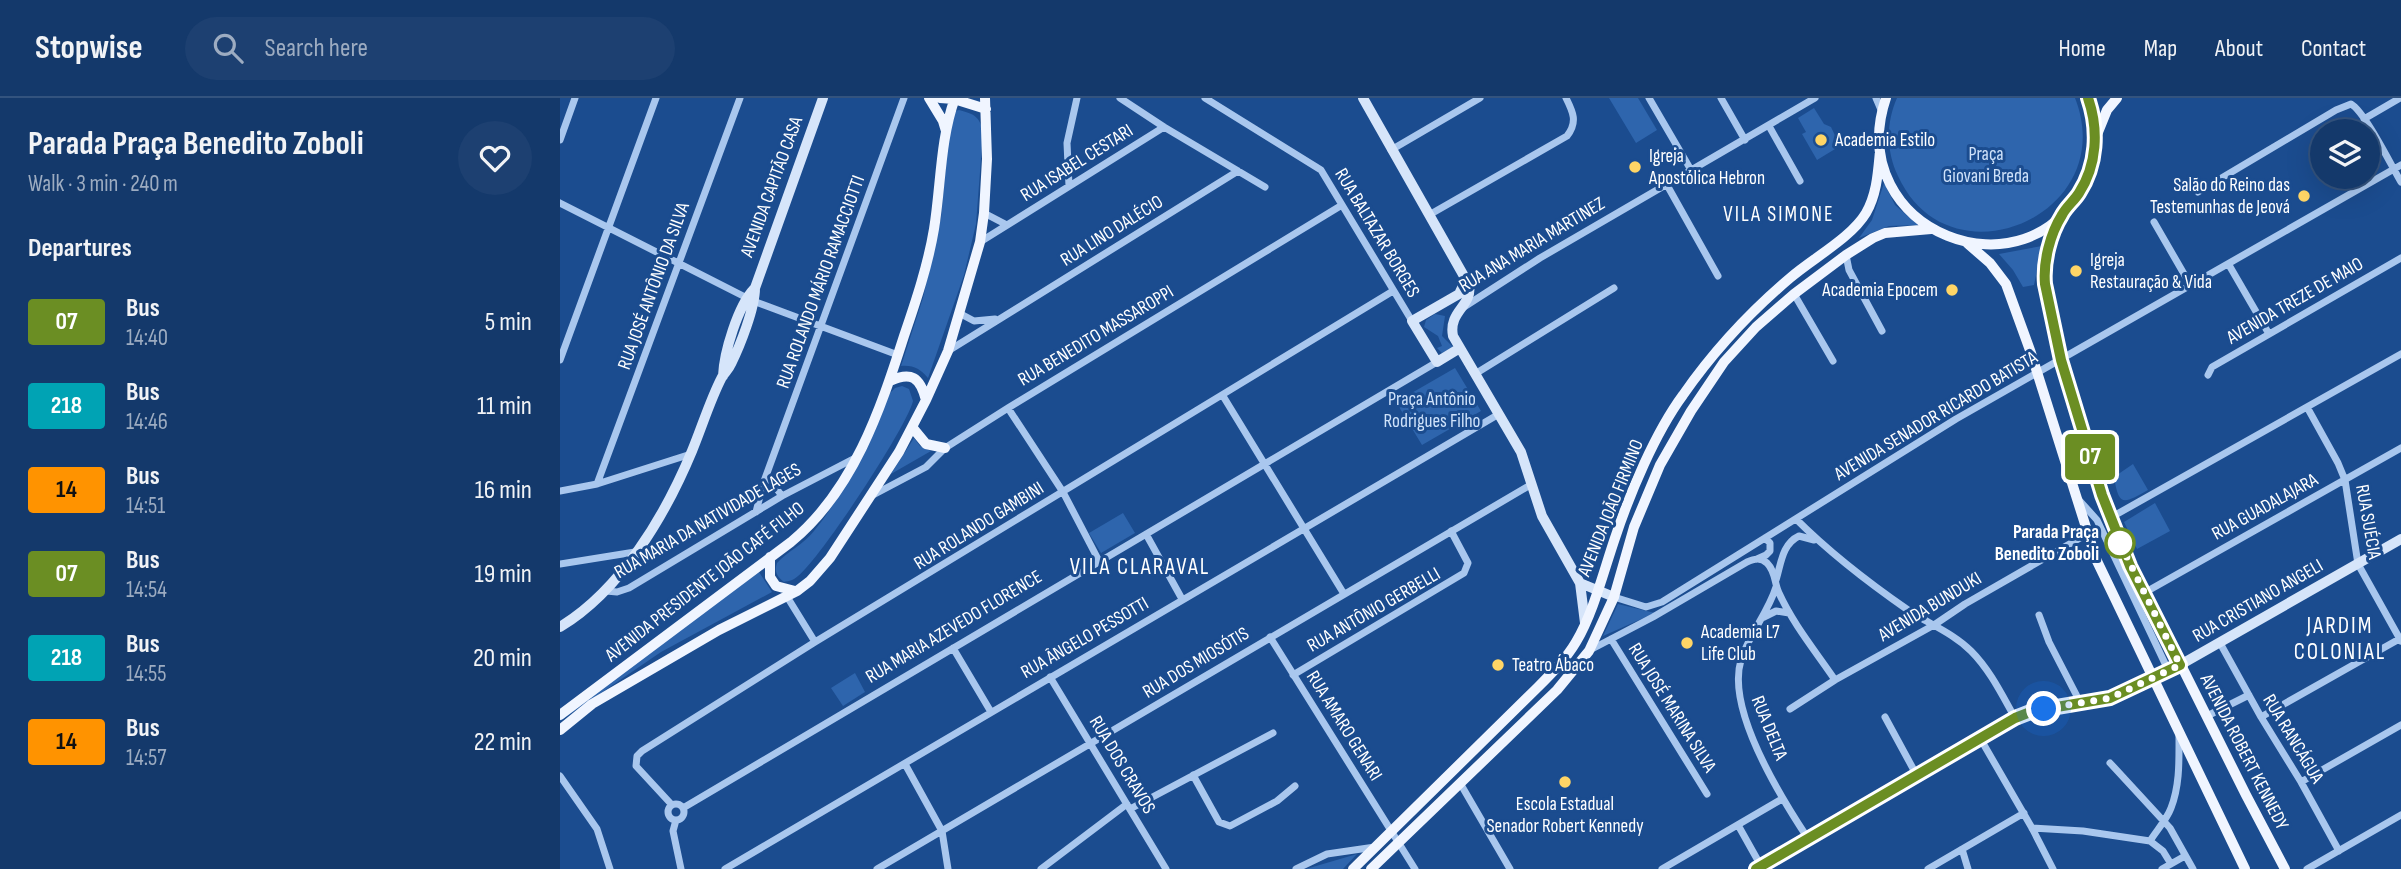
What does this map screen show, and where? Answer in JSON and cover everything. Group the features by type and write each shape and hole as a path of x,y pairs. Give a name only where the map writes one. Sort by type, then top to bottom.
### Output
{"main road":[{"path":"929,98 946,131"},
{"path":"940,98 986,103"},
{"path":"1886,98 1882,112 1880,151 1884,169 1895,193 1906,208 1931,229 1967,243 1984,245 2018,240 2041,230 2062,214 2078,195 2091,165 2095,140 2094,119 2088,98"},
{"path":"2095,140 2107,110 2117,98"},
{"name":"AVENIDA PRESIDENTE JOÃO CAFÉ FILHO","path":"560,715 811,526 841,486 858,456 890,381 918,295 933,233 946,131 955,99"},
{"name":"AVENIDA PRESIDENTE JOÃO CAFÉ FILHO","path":"560,730 592,704 719,630 797,591 810,581 830,558 912,427 948,351 979,242 984,213 986,103"},
{"name":"AVENIDA JOÃO FIRMINO","path":"1353,869 1553,672 1575,643 1585,624 1631,496 1647,459 1681,397 1763,302 1858,224 1876,190 1880,151"},
{"name":"AVENIDA ROBERT KENNEDY","path":"2062,214 2044,272 2061,360 2110,518 2144,593 2285,869"},
{"name":"AVENIDA JOÃO FIRMINO","path":"1371,869 1556,690 1589,651 1614,597 1642,504 1660,465 1691,411 1724,362 1756,327 1846,255 1885,233 1931,229"},
{"name":"AVENIDA ROBERT KENNEDY","path":"1967,243 1990,263 2006,284 2087,534 2118,609 2245,869"},
{"path":"890,381 903,376 914,377 926,400"},
{"path":"912,427 926,444 945,448"},
{"path":"770,557 771,577 776,586 797,591"}],"street":[{"path":"560,140 575,98"},
{"path":"560,360 656,98"},
{"name":"RUA JOSÉ ANTÔNIO DA SILVA","path":"597,484 740,98"},
{"name":"AVENIDA CAPITÃO CASA","path":"560,627 588,609 607,591 662,515 723,376 725,360 755,288 823,98"},
{"name":"RUA ROLANDO MÁRIO RAMACCIOTTI","path":"756,512 760,491 904,98"},
{"path":"1069,186 1067,143 1077,98"},
{"path":"1120,98 1265,187"},
{"name":"RUA BALTAZAR BORGES","path":"1205,98 1317,166 1412,321"},
{"path":"1215,105 1221,98"},
{"path":"1363,98 1466,279 1470,290 1461,309"},
{"path":"1391,149 1480,98"},
{"path":"1429,215 1567,136 1573,129 1574,121 1566,98"},
{"path":"1649,98 1691,170"},
{"path":"1721,98 1745,140"},
{"path":"1797,98 1802,106"},
{"name":"RUA ANA MARIA MARTINEZ","path":"1585,624 1580,583 1548,528 1521,452 1453,336 1452,321 1461,309 1539,258 1815,98"},
{"path":"1876,98 1882,112"},
{"path":"2321,119 2347,105 2353,105 2364,119 2400,98"},
{"path":"2198,192 2310,125"},
{"path":"1769,126 1800,181"},
{"name":"RUA ISABEL CESTARI","path":"979,242 1164,127"},
{"path":"2380,142 2397,167 2401,182"},
{"name":"AVENIDA SENADOR RICARDO BATISTA","path":"1614,597 1649,607 1658,604 1914,444 2397,167"},
{"name":"RUA LINO DALÉCIO","path":"948,351 1238,171"},
{"path":"1667,185 1718,276"},
{"path":"560,203 750,300 898,355"},
{"name":"RUA BENEDITO MASSAROPPI","path":"869,497 926,467 945,448 1008,408 1342,205"},
{"name":"RUA ISABEL CESTARI","path":"984,213 1007,225"},
{"path":"2154,222 2191,286"},
{"path":"1846,255 1849,271 1882,331"},
{"name":"AVENIDA TREZE DE MAIO","path":"2208,375 2212,367 2401,258"},
{"path":"1835,263 1849,271"},
{"path":"2228,265 2269,334"},
{"path":"1437,362 1412,321 1459,294 1466,279"},
{"path":"1475,374 1614,288"},
{"name":"RUA ROLANDO GAMBINI","path":"672,805 636,766 637,755 815,642 1393,291"},
{"path":"1794,294 1833,361"},
{"path":"1433,309 1447,314 1452,321"},
{"path":"959,313 981,321 1003,317"},
{"name":"RUA MARIA AZEVEDO FLORENCE","path":"683,808 1460,348"},
{"path":"2110,518 2401,354"},
{"path":"1223,396 1344,594"},
{"name":"RUA SUÉCIA","path":"2307,407 2345,480 2358,564 2401,639"},
{"path":"1008,408 1063,492 1099,561"},
{"name":"RUA ÂNGELO PESSOTTI","path":"725,869 1499,414"},
{"name":"RUA GUADALAJARA","path":"2144,593 2401,448"},
{"path":"560,491 597,484 691,454"},
{"name":"RUA MARIA DA NATIVIDADE LAGES","path":"607,591 617,592 629,588 782,496 858,456"},
{"name":"RUA MARIA DA NATIVIDADE LAGES","path":"823,474 836,478 841,486"},
{"path":"767,477 782,496"},
{"name":"RUA DOS MIOSÓTIS","path":"877,869 1532,484"},
{"name":"AVENIDA ROBERT KENNEDY","path":"2074,494 2097,520 2169,672"},
{"path":"1796,519 1821,544 1881,590 1962,642 1981,662 2015,718"},
{"name":"RUA ANTÔNIO GERBELLI","path":"1293,675 1464,573 1468,563 1451,531"},
{"path":"1146,534 1182,599"},
{"name":"AVENIDA BUNDUKI","path":"1790,709 1835,680 2087,534"},
{"name":"RUA DELTA","path":"1807,837 1782,799 1744,717 1738,693 1741,658 1776,584 1785,549 1799,536 1821,544"},
{"path":"1589,651 1740,566 1766,555 1770,551 1770,543 1765,538"},
{"name":"RUA CRISTIANO ANGELI","path":"1758,867 2015,718 2033,711 2110,698 2169,672 2401,539"},
{"path":"560,565 635,552"},
{"path":"1756,559 1769,565 1789,613 1835,680"},
{"path":"1580,583 1614,597"},
{"path":"1618,583 1633,603"},
{"path":"786,595 815,642"},
{"path":"1760,619 1776,611 1789,613"},
{"path":"2039,615 2049,642 2081,704"},
{"name":"RUA AMARO GENARI","path":"1270,637 1415,869"},
{"name":"RUA JOSÉ MARINA SILVA","path":"1611,639 1707,794"},
{"path":"2261,717 2401,639"},
{"name":"RUA RANCÁGUA","path":"2220,643 2339,851"},
{"path":"953,648 991,712"},
{"name":"RUA DOS CRAVOS","path":"1050,677 1166,869"},
{"path":"2207,716 2249,695"},
{"path":"1885,717 1916,774"},
{"path":"2301,782 2401,725"},
{"path":"1041,869 1129,806 1273,733"},
{"path":"2150,841 2171,810 2178,781 2179,733"},
{"path":"1980,738 2053,869"},
{"path":"2109,763 2163,821 2193,869"},
{"path":"905,764 942,831 948,869"},
{"path":"1193,775 1219,822 1230,826 1277,801 1295,786"},
{"path":"560,776 597,829 610,869"},
{"path":"1460,783 1510,869"},
{"path":"1662,869 1782,799"},
{"path":"676,820 671,819 668,814 672,805 680,805 683,808 683,816 676,820 673,831 681,869"},
{"path":"1928,869 2024,813"},
{"path":"2307,869 2401,815"},
{"path":"1738,825 1758,867"},
{"path":"2032,828 2083,831 2150,841 2163,851 2171,864"},
{"path":"1296,869 1327,854 1376,847"},
{"path":"1962,849 1968,869"},
{"path":"2162,869 2185,856"},
{"path":"1676,861 1682,869"}],"green space":[{"path":"1609,98 1638,98 1657,130 1636,143"},
{"name":"Praça Giovani Breda","path":"1897,98 2075,98 2083,140 2074,175 2053,204 2023,223 1989,231 1954,228 1922,210 1898,176 1891,157 1889,137"},
{"name":"Academia Estilo","path":"1814,108 1824,124 1831,127 1840,146 1817,160 1802,134 1806,132 1798,118"},
{"path":"959,110 976,117 983,133 976,224 964,275 928,378 916,368 901,366 923,298 941,218 950,119 952,112"},
{"path":"1884,183 1895,205 1918,225 1889,226 1859,238 1872,220"},
{"path":"2042,246 2034,285 2023,287 1999,254"},
{"path":"1435,314 1445,316 1442,336 1453,347 1442,353 1437,348 1442,346 1438,336 1424,327 1426,320"},
{"name":"Praça Antônio Rodrigues Filho","path":"1455,368 1481,411 1422,445 1396,402"},
{"path":"902,386 909,389 913,401 896,437 809,565 796,577 784,582 777,574 777,563 810,536 826,515 856,464 890,393"},
{"path":"914,438 920,446 931,451 891,474"},
{"path":"2133,464 2148,490 2124,500 2118,494 2114,477"},
{"path":"2155,503 2170,531 2137,549 2124,522"},
{"path":"1123,513 1135,533 1101,553 1089,533"},
{"path":"759,572 772,592 661,652 560,721 560,717"},
{"path":"1618,604 1655,613 1603,636"},
{"path":"855,673 865,692 843,706 831,688"},
{"path":"1357,854 1343,869 1306,869"}],"bus line":[{"name":"07","path":"1756,869 2015,718 2033,711 2093,703 2110,698 2180,665 2130,566 2102,495 2061,360 2045,284 2047,256 2062,214 2082,188 2095,148 2095,130 2088,98"}],"place":[{"name":"Academia Estilo","path":"1821,140"},
{"name":"Igreja Apostólica Hebron","path":"1635,167"},
{"name":"Salão do Reino das Testemunhas de Jeová","path":"2304,196"},
{"name":"Igreja Restauração & Vida","path":"2076,271"},
{"name":"Academia Epocem","path":"1952,290"},
{"name":"Parada Praça Benedito Zoboli","path":"2120,543"},
{"name":"Academia L7 Life Club","path":"1687,643"},
{"name":"Teatro Ábaco","path":"1498,665"},
{"name":"Escola Estadual Senador Robert Kennedy","path":"1565,782"}],"district":[{"name":"VILA SIMONE","path":"1779,214"},
{"name":"VILA CLARAVAL","path":"1140,567"},
{"name":"JARDIM COLONIAL","path":"2340,639"}],"route":[{"path":"2044,709 2093,703 2110,698 2180,665 2119,541 2120,543"}]}
